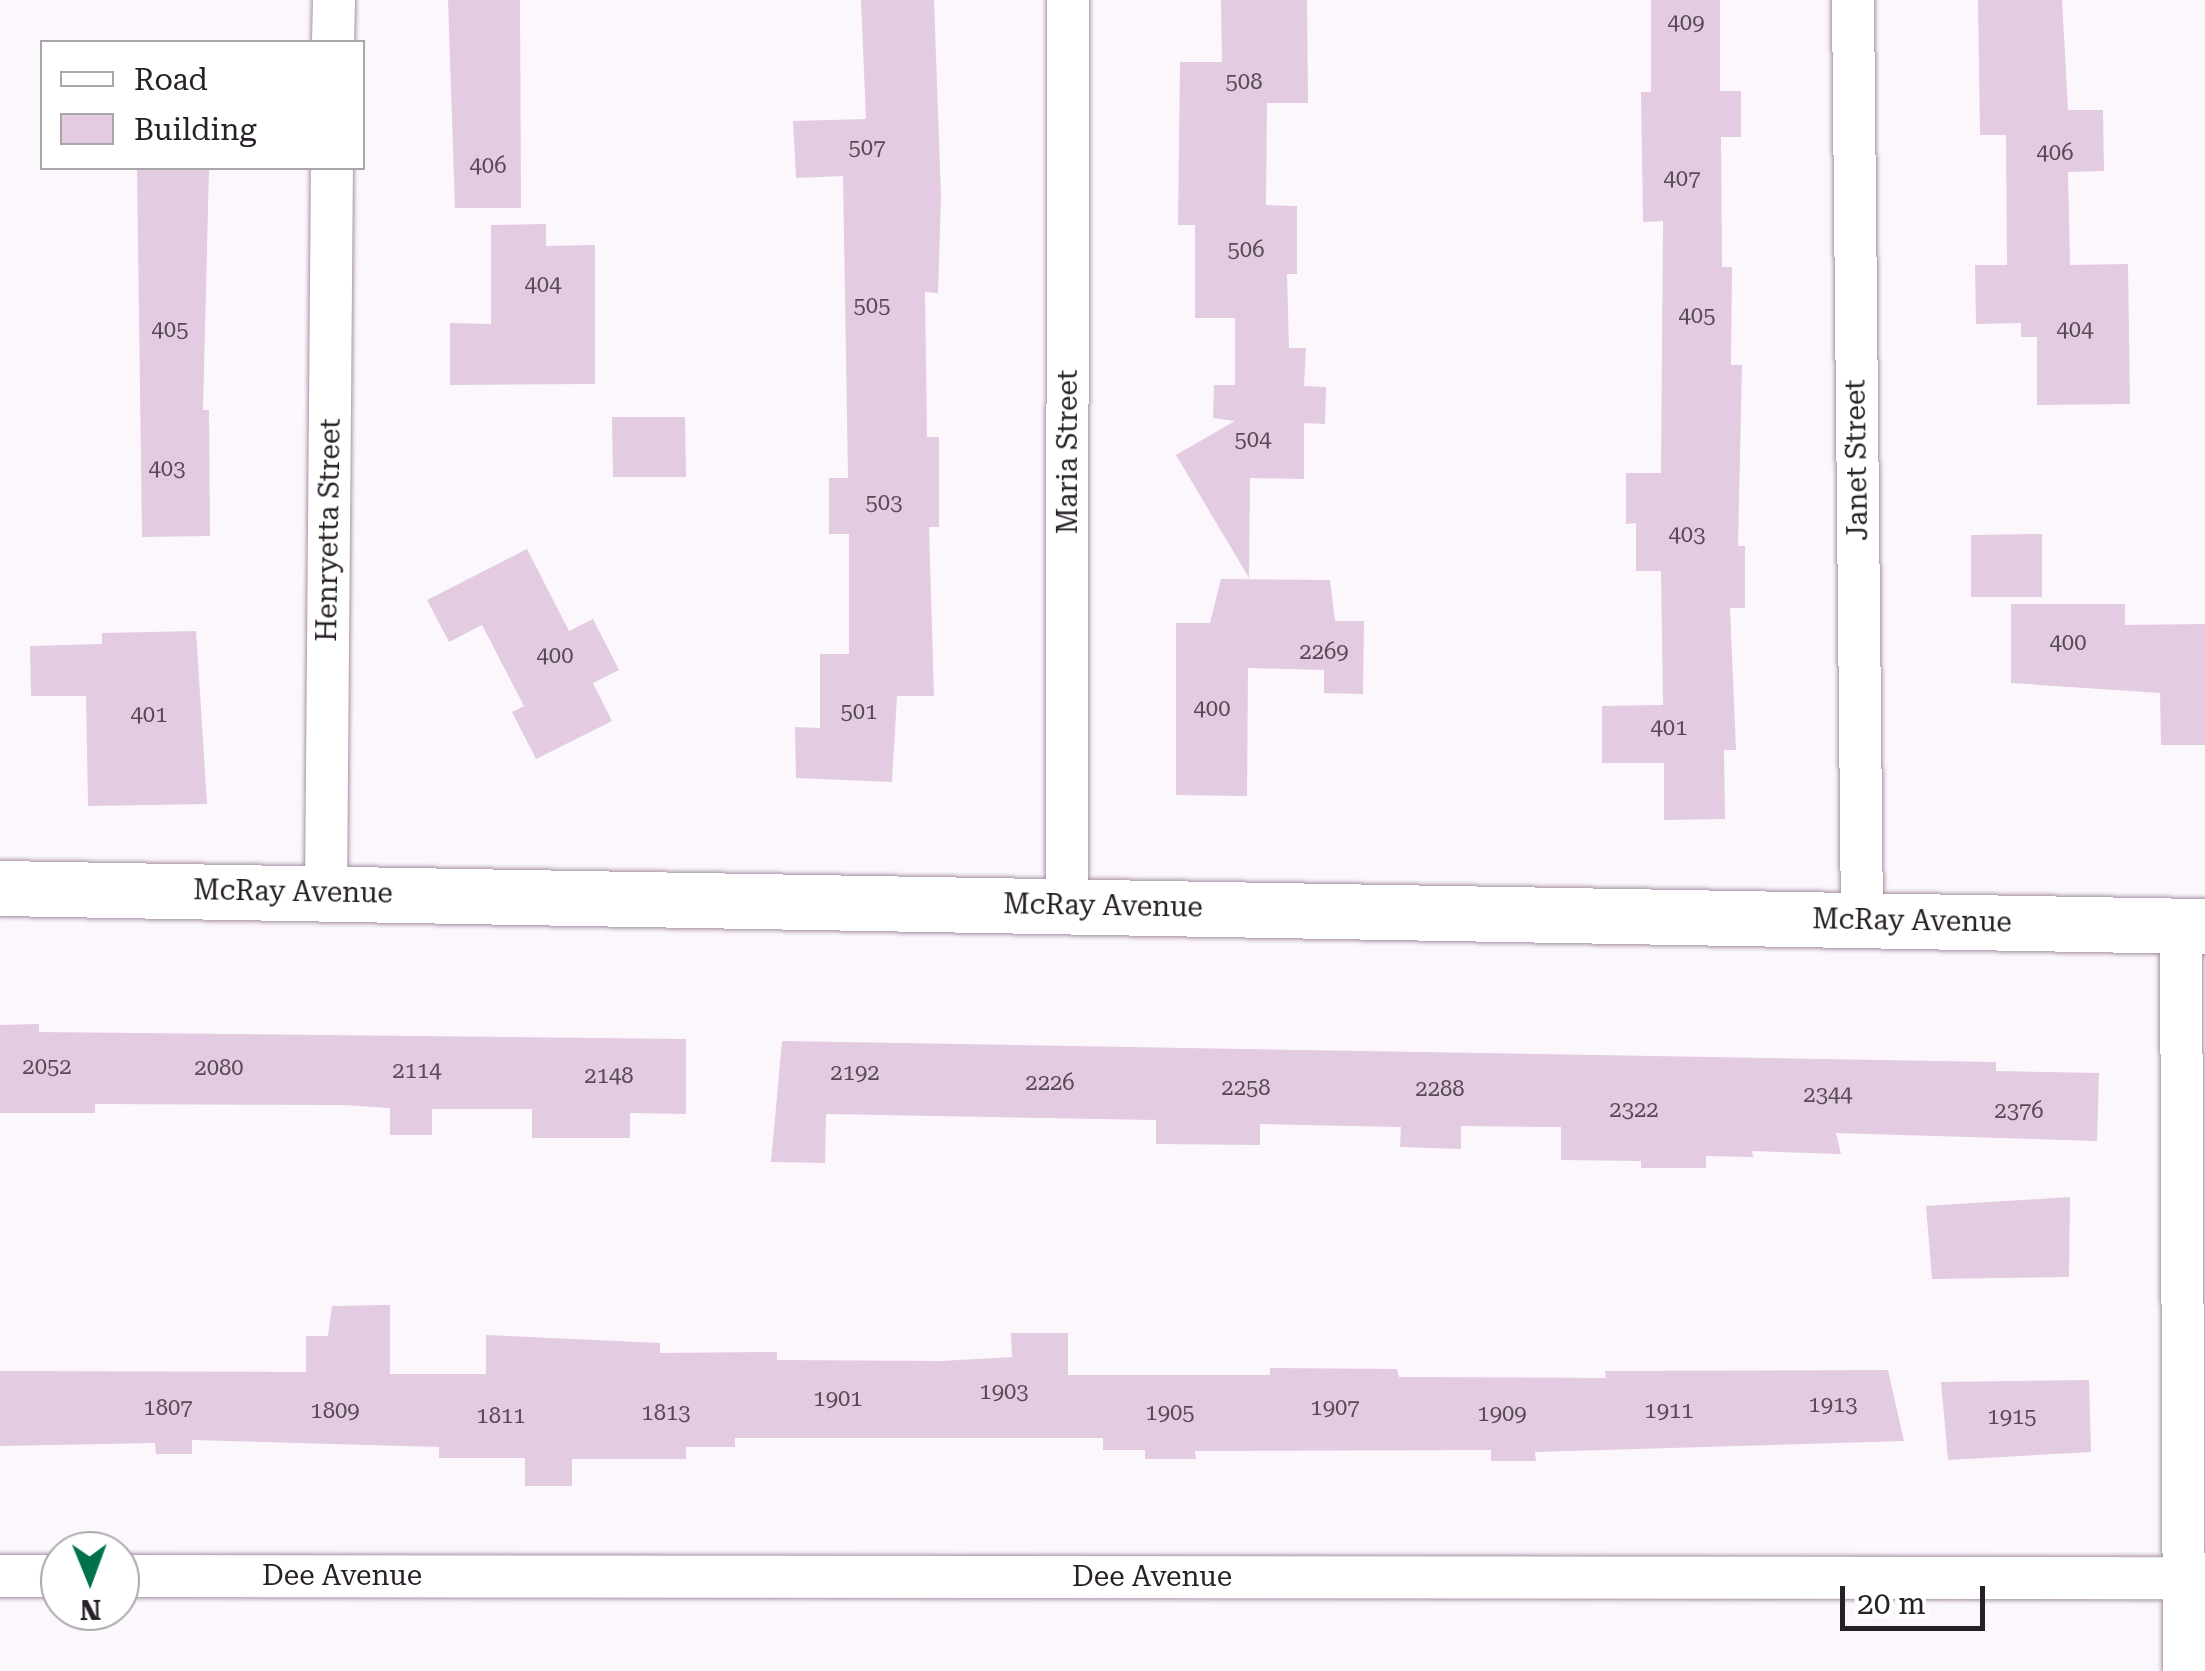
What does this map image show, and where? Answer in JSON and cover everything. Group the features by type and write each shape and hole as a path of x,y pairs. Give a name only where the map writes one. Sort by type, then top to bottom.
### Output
{"street":[{"path":"334,0 334,40"},
{"name":"Maria Street","path":"1067,905 1068,0"},
{"name":"Janet Street","path":"1853,0 1862,920"},
{"name":"Henryetta Street","path":"326,893 332,170"},
{"name":"McRay Avenue","path":"0,888 2193,926"},
{"path":"2191,1657 2184,1578 2193,926"},
{"path":"0,1576 40,1576"},
{"name":"Dee Avenue","path":"140,1576 2184,1578"}],"building":[{"path":"448,0 520,0 521,208 455,208"},
{"path":"861,0 934,0 941,197 938,293 925,292 927,437 939,437 939,527 929,527 934,696 897,696 892,782 796,778 795,727 820,728 820,654 849,654 849,534 829,534 829,478 848,478 843,176 796,178 793,121 866,119"},
{"path":"1221,0 1307,0 1308,103 1267,103 1266,205 1297,206 1297,274 1287,274 1289,348 1306,348 1304,386 1326,387 1325,424 1304,423 1304,479 1250,478 1249,578 1176,455 1235,421 1213,418 1214,385 1235,385 1235,318 1195,318 1195,225 1178,225 1180,62 1222,62"},
{"path":"1651,0 1720,0 1720,91 1741,91 1741,137 1721,137 1722,267 1732,267 1731,365 1742,365 1738,546 1745,546 1745,608 1730,608 1736,750 1724,750 1725,819 1664,820 1664,763 1602,763 1602,706 1663,705 1661,571 1636,571 1636,523 1626,524 1626,473 1661,473 1663,221 1643,222 1641,92 1651,92"},
{"path":"1978,0 2062,0 2068,110 2103,110 2104,171 2068,172 2070,265 2128,264 2130,404 2037,405 2037,337 2021,337 2021,323 1976,324 1975,265 2007,265 2006,135 1980,135"},
{"path":"137,170 209,170 203,410 209,410 210,536 142,537"},
{"path":"546,224 546,246 595,245 595,384 450,385 450,323 491,324 491,225"},
{"path":"612,417 685,417 686,477 613,477"},
{"path":"2042,534 2042,597 1971,597 1971,535"},
{"path":"527,549 569,631 593,619 619,670 593,683 612,721 536,759 512,712 524,706 482,625 449,642 427,600"},
{"path":"1221,579 1330,580 1335,621 1364,621 1363,694 1324,693 1324,670 1248,668 1247,796 1176,795 1176,623 1210,623"},
{"path":"2011,604 2125,604 2125,625 2205,624 2205,745 2161,745 2160,693 2011,683"},
{"path":"196,631 207,804 88,806 86,696 31,696 30,646 102,644 102,633"},
{"path":"39,1024 39,1032 686,1039 686,1114 630,1113 630,1138 532,1138 532,1109 432,1109 432,1135 390,1135 390,1108 344,1105 95,1104 95,1113 0,1113 0,1025"},
{"path":"782,1041 1996,1062 1996,1071 2099,1073 2097,1141 1836,1133 1841,1154 1752,1151 1753,1157 1706,1156 1706,1168 1641,1168 1641,1161 1561,1160 1561,1127 1461,1126 1461,1149 1400,1147 1401,1127 1260,1124 1260,1145 1156,1144 1156,1120 826,1114 825,1163 771,1162"},
{"path":"2070,1197 2069,1277 1932,1279 1926,1206"},
{"path":"390,1305 390,1374 486,1374 486,1335 660,1343 660,1353 777,1352 777,1360 941,1361 1012,1357 1011,1333 1068,1333 1068,1375 1270,1375 1270,1368 1397,1369 1399,1377 1606,1378 1605,1371 1888,1370 1904,1441 1535,1452 1536,1461 1491,1461 1491,1450 1195,1451 1196,1459 1145,1459 1145,1450 1103,1450 1103,1438 735,1438 735,1447 686,1447 686,1459 572,1459 572,1486 525,1486 525,1458 439,1458 439,1447 192,1440 192,1454 156,1454 155,1443 0,1446 0,1371 306,1372 306,1336 328,1336 332,1306"},
{"path":"2089,1380 2091,1452 1948,1460 1941,1382"}]}
